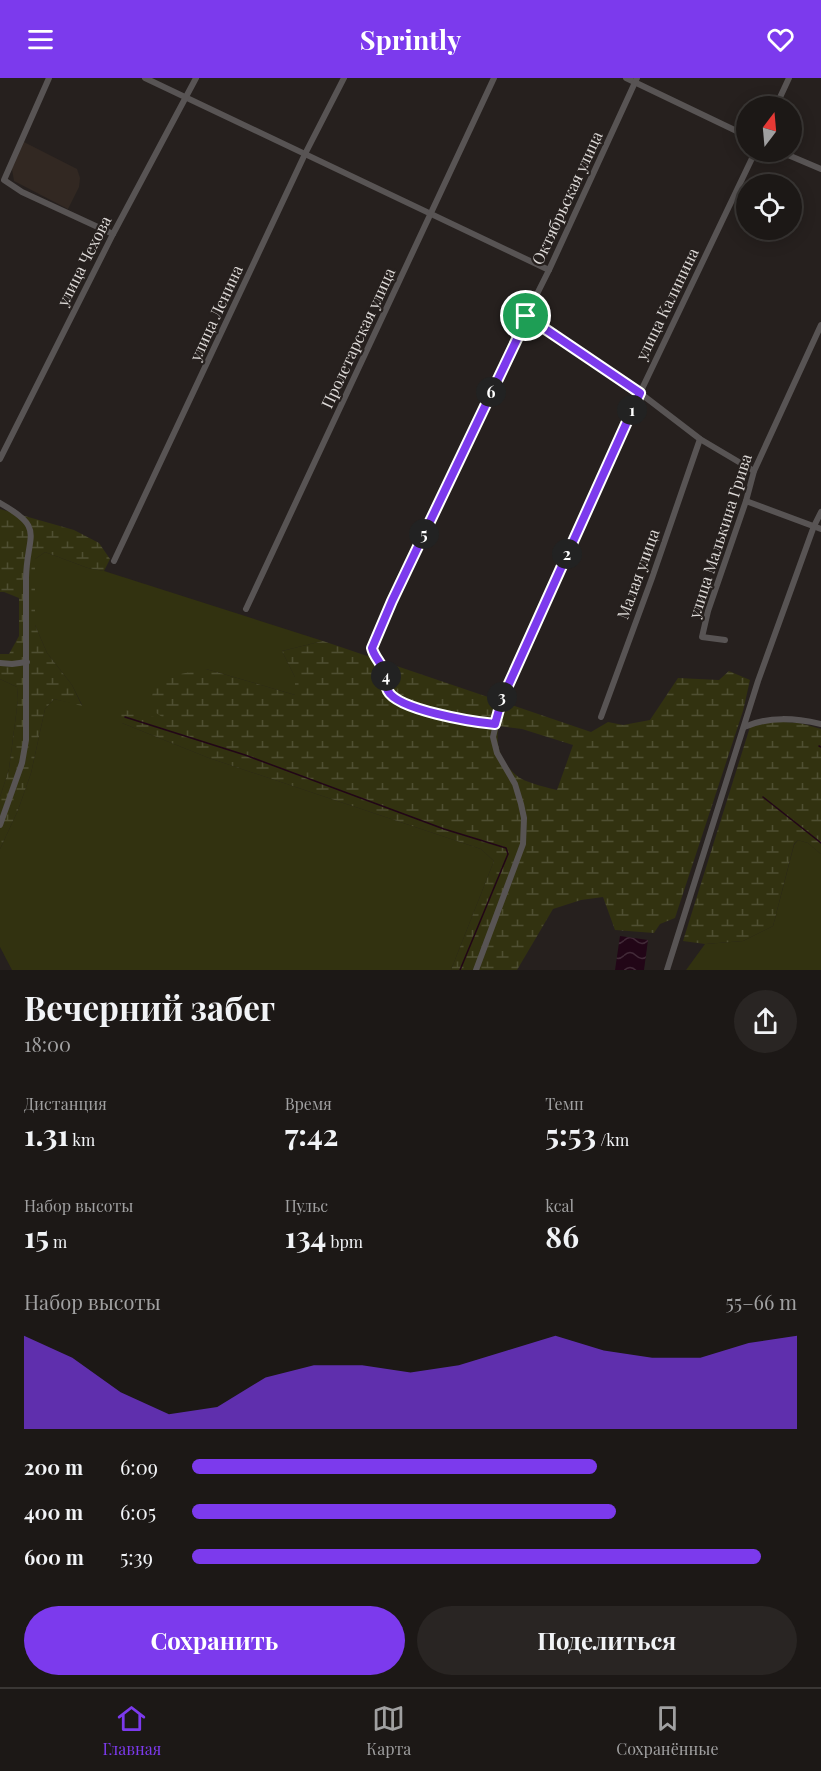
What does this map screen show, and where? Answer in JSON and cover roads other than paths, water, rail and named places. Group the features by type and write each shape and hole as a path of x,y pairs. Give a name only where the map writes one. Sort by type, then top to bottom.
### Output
{"street":[{"path":"49,78 4,180 22,192 113,234"},
{"path":"145,78 549,270"},
{"name":"улица Чехова","path":"0,459 113,234 196,78"},
{"name":"улица Ленина","path":"114,561 305,154 344,78"},
{"name":"Пролетарская улица","path":"246,609 494,78"},
{"path":"626,78 636,80 736,130"},
{"path":"781,96 789,78"},
{"name":"Октябрьская улица","path":"495,724 468,721 413,707 395,699 387,690 386,677 381,663 374,656 372,648 636,80"},
{"path":"802,161 821,169"},
{"name":"улица Калинина","path":"476,970 523,844 524,818 521,804 515,784 497,753 493,737 502,699 640,393 750,162"},
{"path":"526,316 640,393 700,439 754,471"},
{"name":"улица Малькина Грива","path":"725,640 702,637 708,611 754,471 821,325"},
{"name":"Малая улица","path":"601,717 700,439"},
{"path":"746,501 817,528"},
{"path":"0,503 26,519 31,535 26,560 26,740 22,763 0,825"},
{"path":"667,970 765,659 817,528 821,512"},
{"path":"0,663 27,662"},
{"path":"744,727 759,720 789,719 821,724"}],"water":[{"path":"620,936 648,940 644,970 615,970"}],"waterway":[{"path":"125,717 245,755 444,829 506,848 508,854 460,970"},
{"path":"763,797 821,843"}]}
